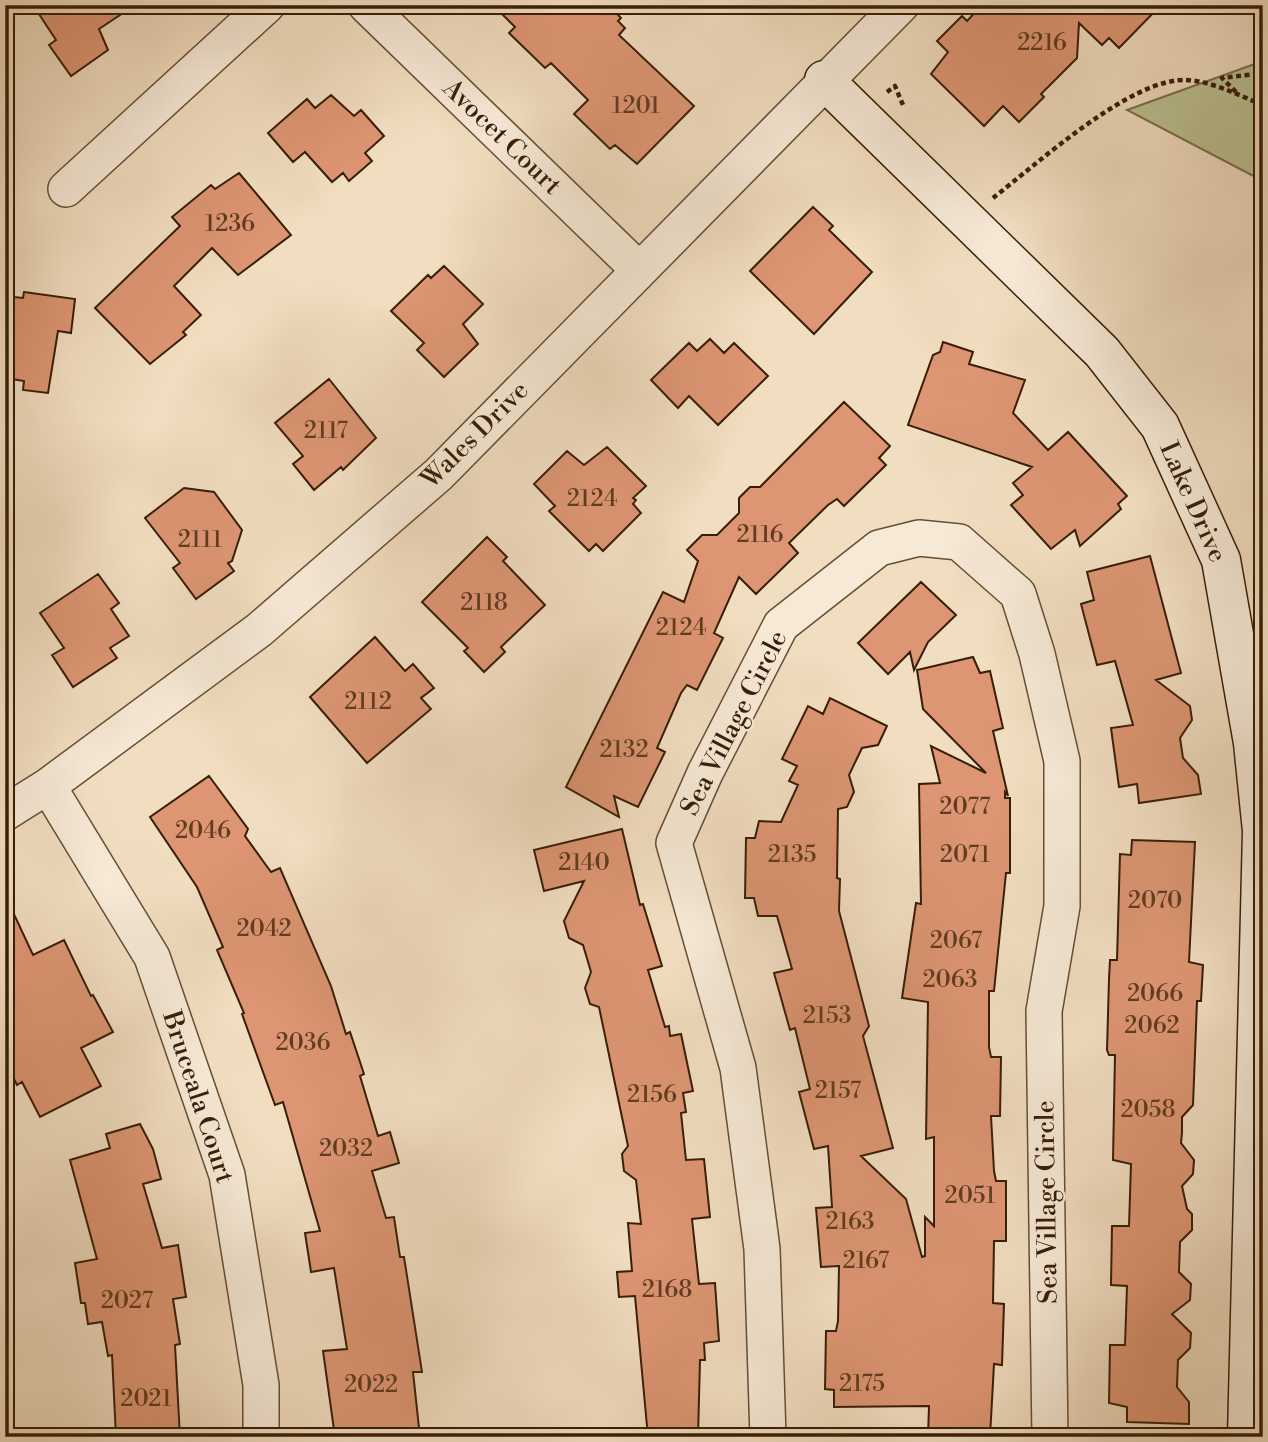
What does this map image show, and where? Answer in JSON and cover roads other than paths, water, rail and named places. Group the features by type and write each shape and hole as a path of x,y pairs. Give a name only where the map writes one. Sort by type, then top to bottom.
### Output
{"street":[{"path":"65,189 267,5"},
{"name":"Avocet Court","path":"366,5 638,269"},
{"name":"Wales Drive","path":"5,813 48,786 259,630 429,483 901,5"},
{"name":"Lake Drive","path":"824,80 1102,352 1160,426 1222,560 1258,742 1262,831 1247,1437"},
{"name":"Sea Village Circle","path":"768,1437 762,1249 738,1068 674,843 705,773 782,625 879,548 919,538 959,542 1018,594 1037,654 1062,761 1062,906 1044,1011 1050,1437"},
{"name":"Bruceala Court","path":"48,786 152,957 227,1175 261,1385 261,1437"}]}
